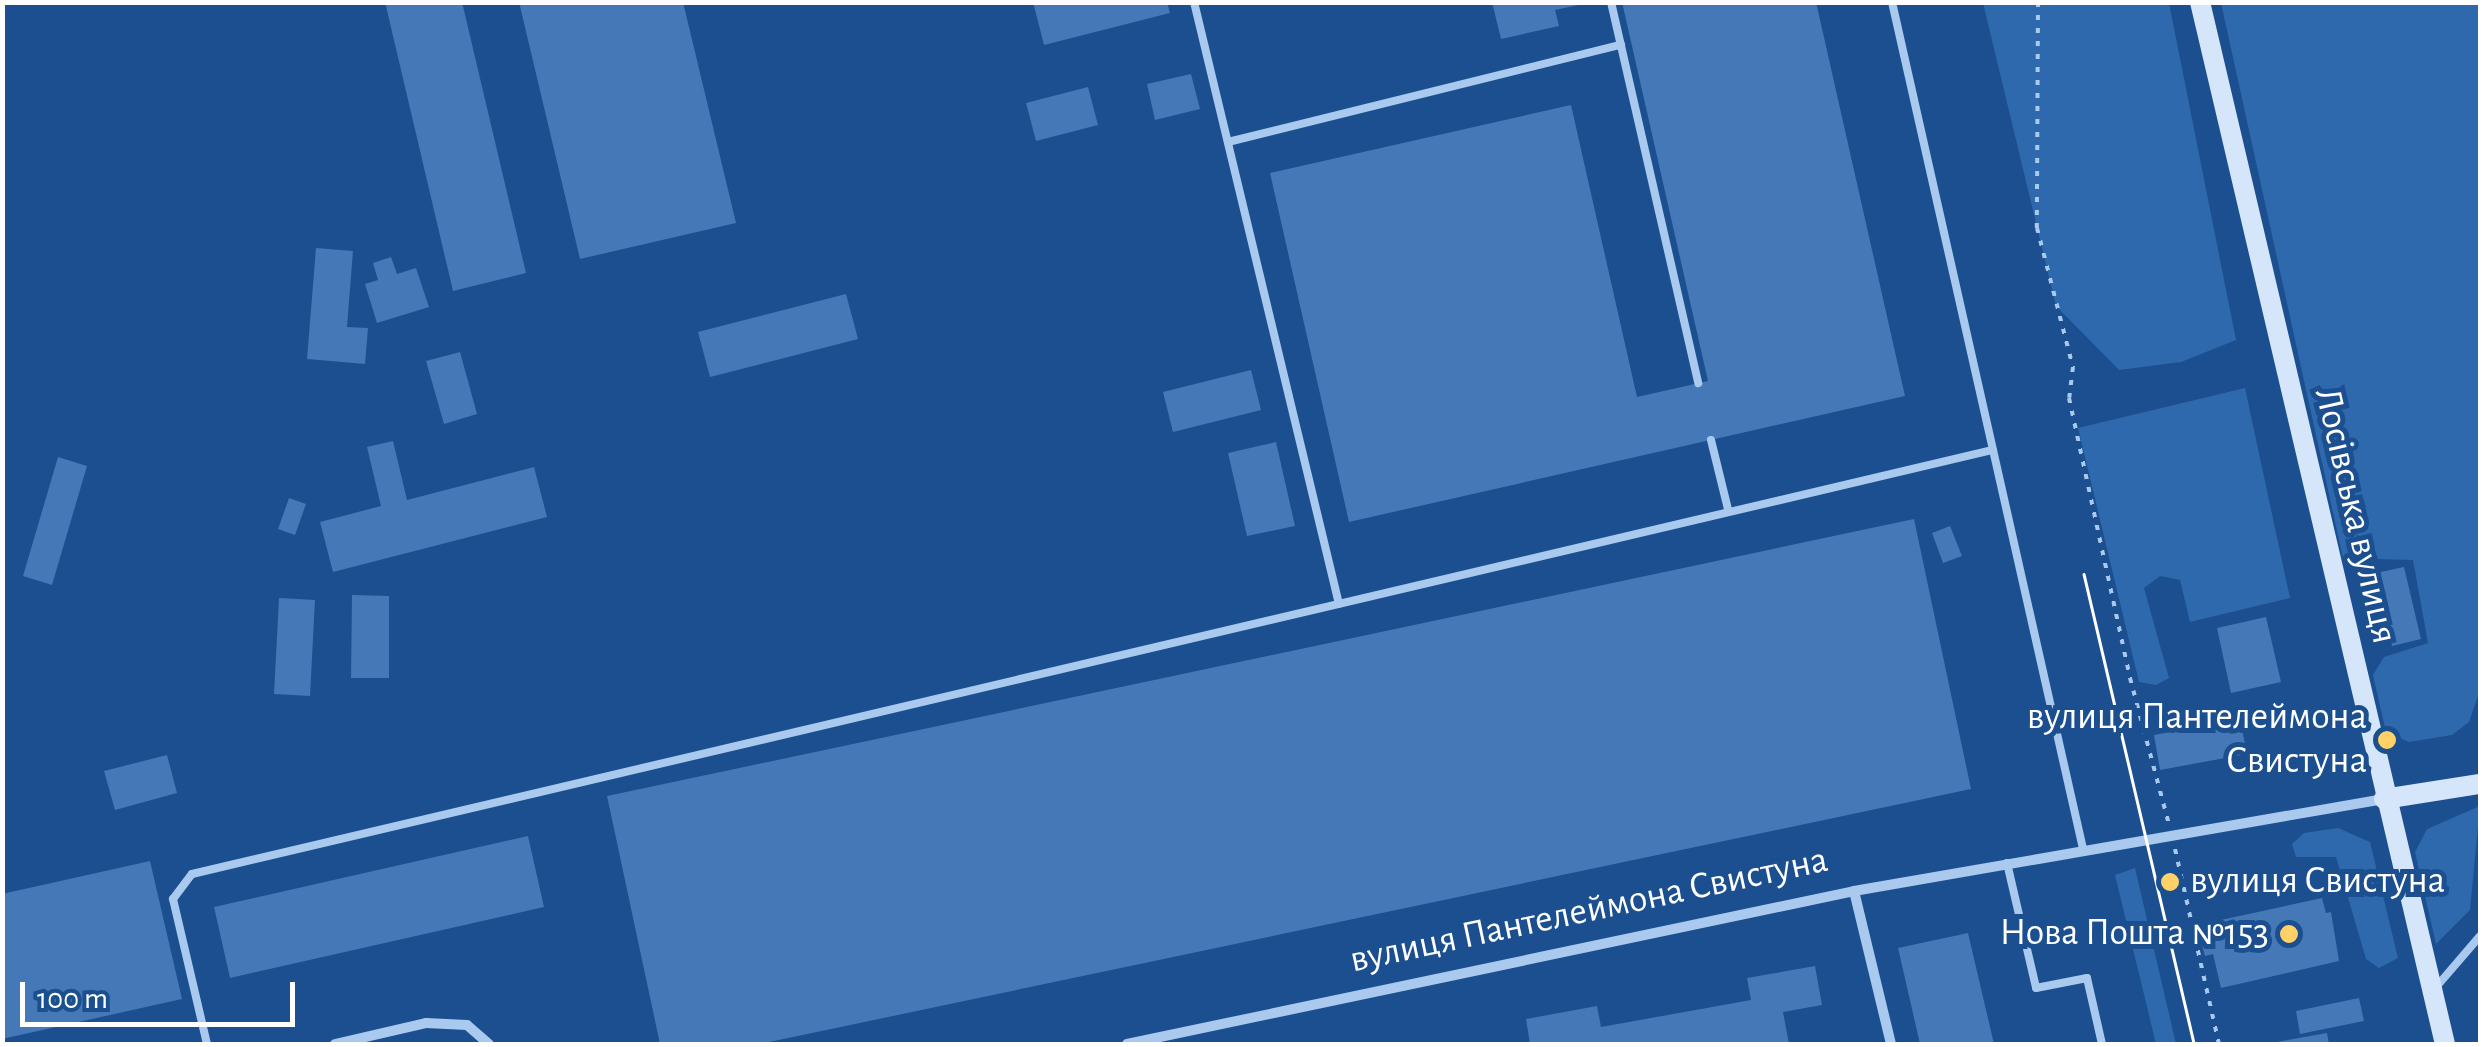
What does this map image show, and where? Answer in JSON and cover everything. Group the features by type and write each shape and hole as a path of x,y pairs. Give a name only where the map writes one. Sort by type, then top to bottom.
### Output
{"main road":[{"name":"Лосівська вулиця","path":"2200,2 2384,800 2445,1044"},
{"name":"вулиця Пантелеймона Свистуна","path":"2384,800 2480,784"}],"street":[{"name":"вулиця Пантелеймона Свистуна","path":"1128,1044 1854,891 2384,800"},
{"path":"1854,891 1891,1044"},
{"path":"335,1044 426,1023 467,1025 489,1044"}],"lane":[{"path":"1194,2 1338,604"},
{"path":"1611,2 1698,383"},
{"path":"1892,2 2082,849"},
{"path":"1228,142 1621,45"},
{"path":"1711,440 1728,509"},
{"path":"208,1044 173,899 192,874 1993,450"},
{"path":"2008,863 2036,988 2088,978 2102,1044"},
{"path":"2434,990 2480,936"}],"path":[{"path":"2038,2 2037,228 2073,367 2069,398 2130,678 2172,834 2219,1044"}],"shaded area":[{"path":"1983,3 2169,3 2236,340 2181,362 2119,370 2056,306"},
{"path":"2221,3 2480,3 2480,690 2469,722 2452,735 2409,742 2386,732 2373,675 2384,657 2428,643 2413,560 2343,558"},
{"path":"2245,388 2290,598 2190,622 2180,580 2160,576 2144,588 2169,678 2156,685 2139,682 2078,428"},
{"path":"2480,806 2470,910 2436,944 2415,852 2427,829"},
{"path":"2338,828 2370,842 2398,958 2379,968 2366,959 2336,857 2296,857 2292,844 2304,833"},
{"path":"2135,868 2176,1044 2156,1044 2115,875"}],"building":[{"path":"385,2 462,2 526,273 453,291"},
{"path":"519,2 683,2 736,223 580,259"},
{"path":"1033,2 1167,2 1170,13 1044,45"},
{"path":"1492,2 1583,4 1555,10 1559,26 1501,39"},
{"path":"1622,2 1816,2 1905,396 1349,522 1270,173 1571,105 1637,397 1708,381"},
{"path":"1191,74 1200,109 1155,120 1147,84"},
{"path":"1088,87 1098,125 1036,141 1026,103"},
{"path":"316,248 353,251 347,327 368,328 365,364 307,359"},
{"path":"391,257 397,274 416,268 429,307 377,323 365,284 378,280 373,263"},
{"path":"846,294 858,339 710,377 698,332"},
{"path":"460,352 477,414 444,424 426,361"},
{"path":"1251,370 1261,410 1173,432 1163,392"},
{"path":"393,441 407,500 534,467 547,517 333,572 320,522 381,506 367,447"},
{"path":"1276,442 1295,526 1247,536 1228,453"},
{"path":"58,457 87,466 52,585 23,576"},
{"path":"289,498 306,504 295,535 278,529"},
{"path":"1914,519 1971,789 760,1044 660,1044 607,796"},
{"path":"1950,526 1962,556 1943,563 1932,533"},
{"path":"2404,567 2421,639 2392,646 2376,573"},
{"path":"352,595 389,596 389,678 351,678"},
{"path":"279,598 315,600 310,696 274,694"},
{"path":"2266,617 2281,682 2231,693 2217,628"},
{"path":"2240,719 2247,754 2160,770 2154,735"},
{"path":"167,755 177,793 115,810 104,771"},
{"path":"528,836 544,907 230,978 214,907"},
{"path":"150,861 182,999 2,1039 2,894"},
{"path":"2322,898 2326,913 2331,912 2339,961 2221,988 2213,954 2205,956 2201,941 2209,939 2207,923"},
{"path":"1968,933 1994,1044 1920,1044 1898,948"},
{"path":"1815,966 1822,1005 1783,1012 1789,1044 1530,1044 1526,1019 1597,1006 1601,1027 1751,1000 1747,978"},
{"path":"2359,998 2364,1021 2300,1034 2296,1011"},
{"path":"2327,1033 2329,1044 2271,1044 2271,1043"}],"tram line":[{"path":"2084,574 2194,1044"}],"place":[{"name":"вулиця Пантелеймона Свистуна","path":"2387,740"},
{"name":"вулиця Свистуна","path":"2170,882"},
{"name":"Нова Пошта №153","path":"2289,934"}]}
